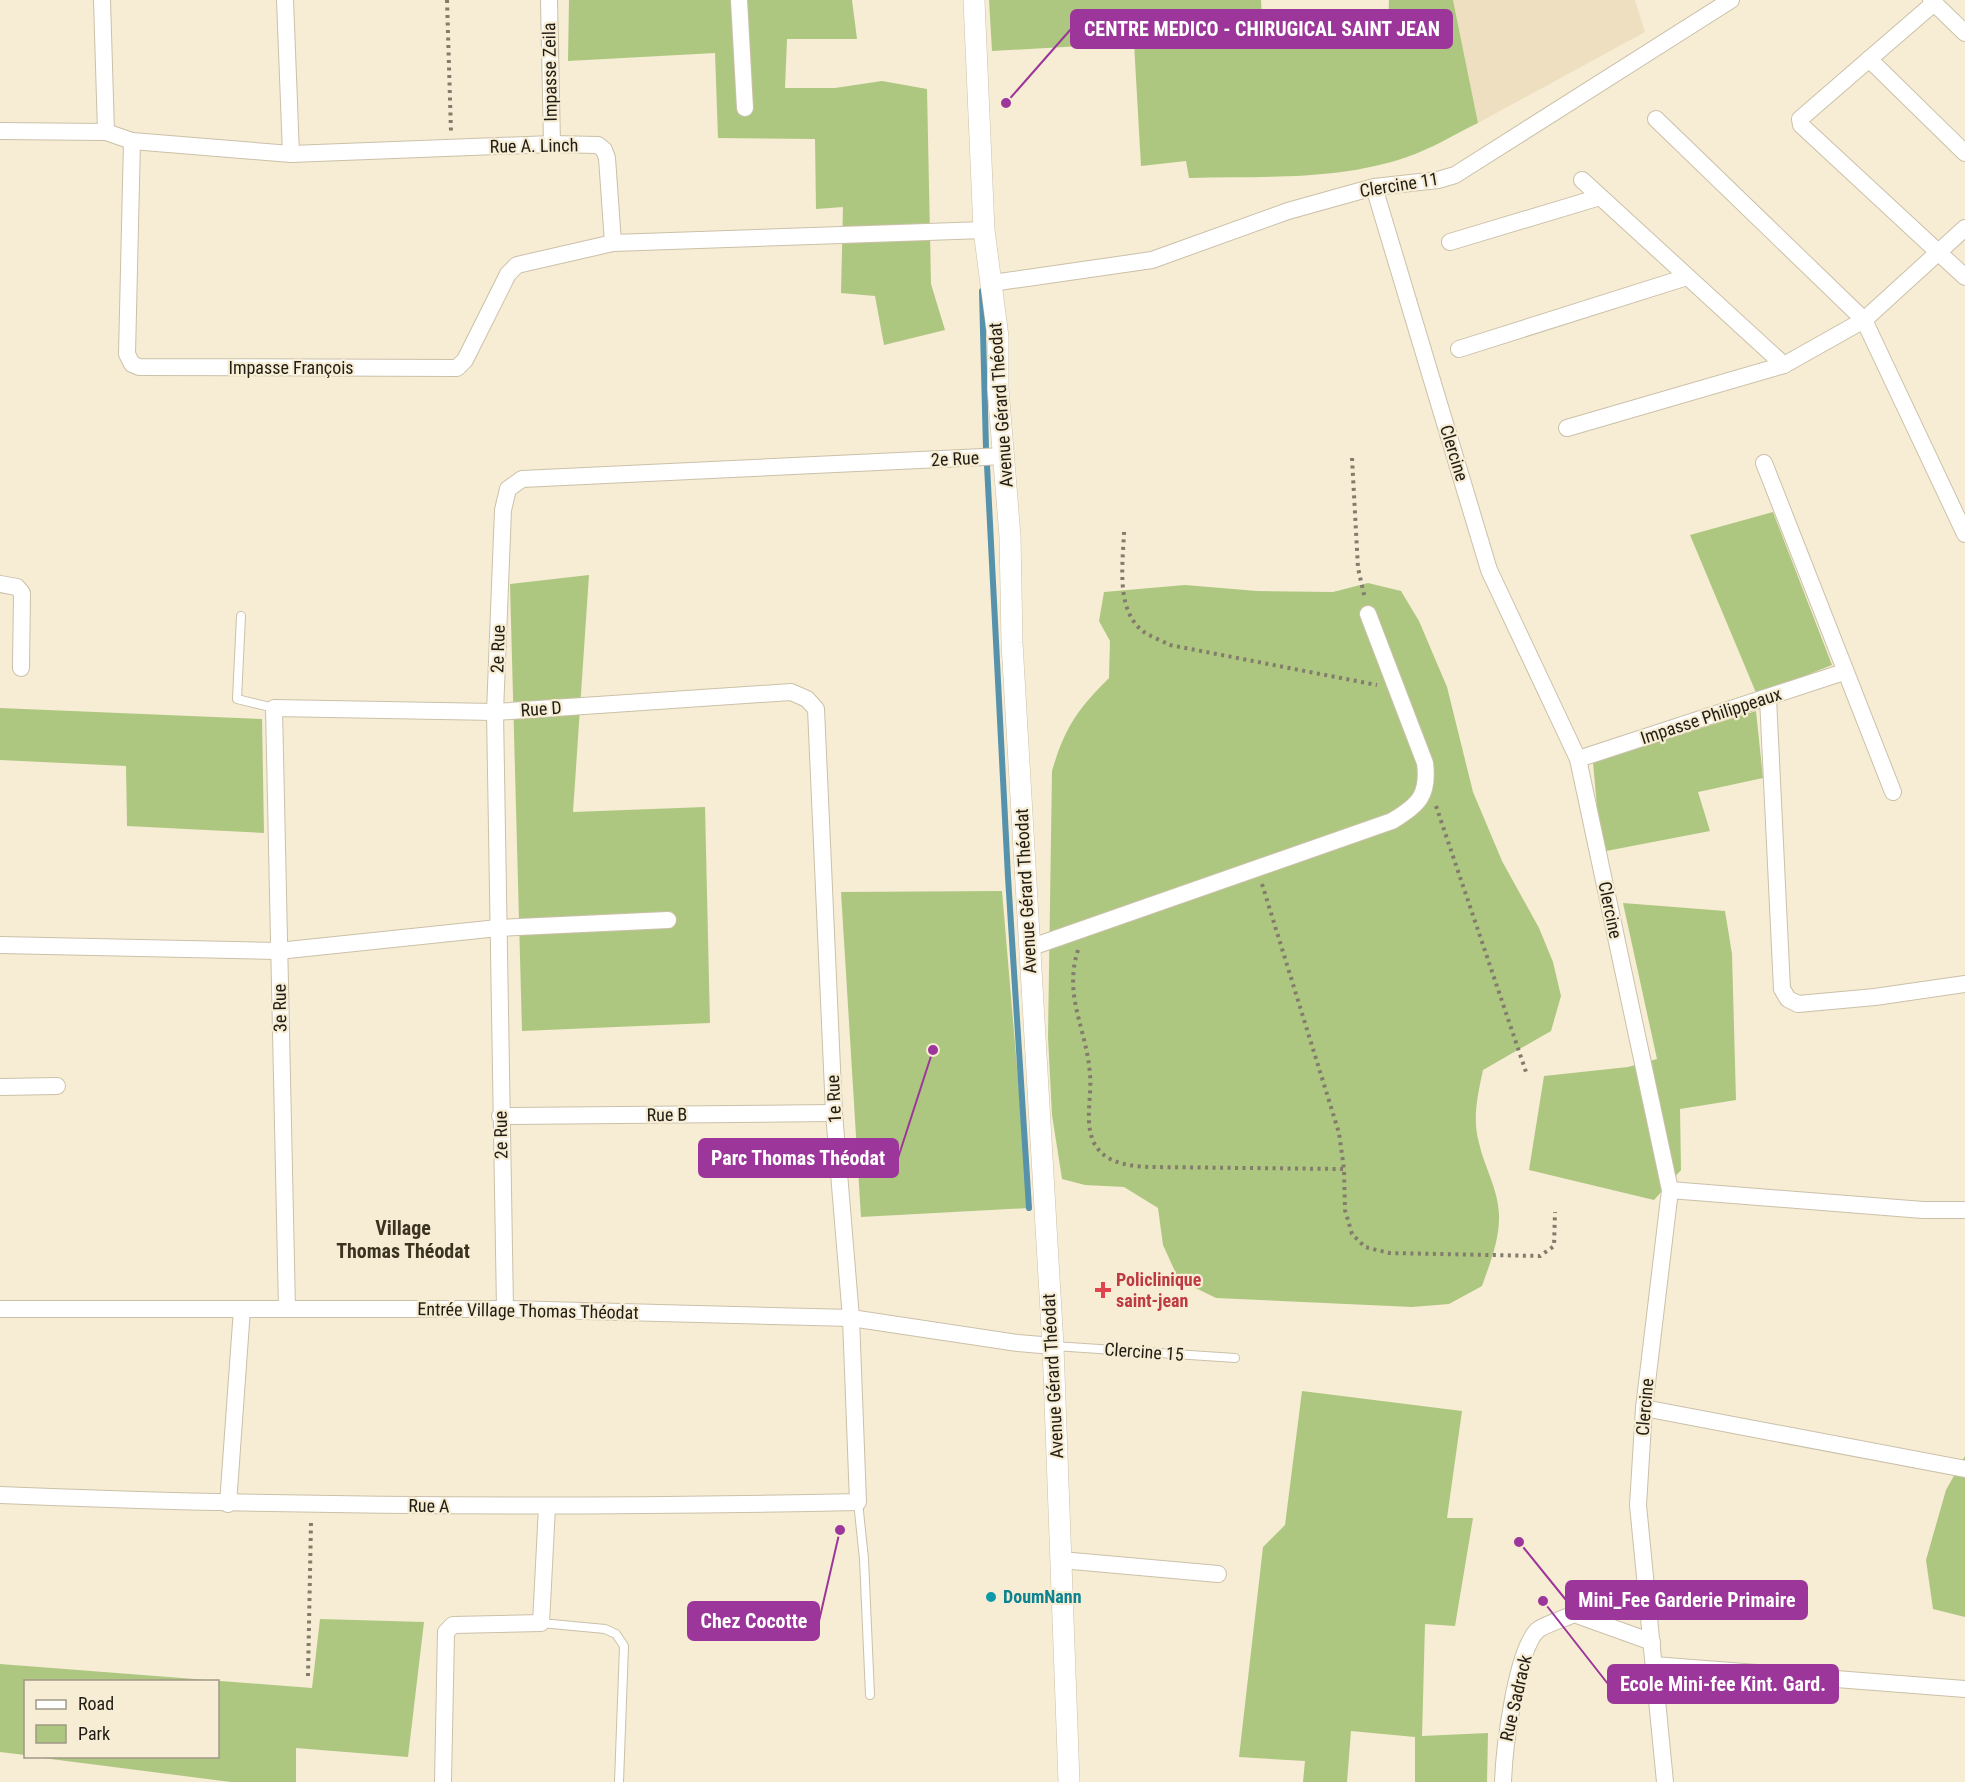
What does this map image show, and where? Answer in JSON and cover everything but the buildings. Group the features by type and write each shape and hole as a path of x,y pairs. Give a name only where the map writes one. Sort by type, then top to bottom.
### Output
{"street":[{"path":"102,0 106,132"},
{"path":"285,0 291,154"},
{"name":"Impasse Zeila","path":"549,0 552,144"},
{"path":"739,0 745,108"},
{"name":"Avenue Gérard Théodat","path":"974,0 979,230 992,283 998,337 998,389 1010,536 1012,643 1053,1346 1069,1782"},
{"name":"Clercine 11","path":"992,283 1152,260 1288,211 1374,187 1438,180 1455,175 1731,0"},
{"path":"1965,33 1932,2 1800,119 1801,125 1965,277"},
{"path":"1869,59 1965,153"},
{"path":"1656,119 1864,320 1965,534"},
{"name":"Rue A. Linch","path":"0,131 106,132 132,141 291,154 552,144 598,146 604,150 607,158 613,243"},
{"name":"Impasse François","path":"132,141 127,354 132,364 139,368 457,368 465,360 508,274 517,265 613,243"},
{"path":"1582,180 1784,365"},
{"name":"Clercine","path":"1374,187 1490,570 1578,759 1670,1190 1644,1408 1638,1505 1665,1782"},
{"path":"1450,242 1600,196"},
{"path":"1567,428 1784,365 1864,320 1965,228"},
{"path":"613,243 979,230"},
{"path":"1459,349 1687,277"},
{"name":"2e Rue","path":"505,1309 495,712 503,510 508,489 522,479 1004,456"},
{"path":"1764,463 1844,672 1893,792"},
{"path":"0,584 17,587 22,592 21,668"},
{"path":"1029,948 1392,821 1410,810 1421,798 1427,781 1425,763 1368,614"},
{"name":"Impasse Philippeaux","path":"1578,759 1844,672"},
{"name":"Rue D","path":"274,708 495,712 791,692 807,699"},
{"path":"1768,698 1782,989 1788,999 1798,1004 1875,997 1965,984"},
{"name":"1e Rue","path":"807,699 816,709 834,1113 851,1318 858,1502"},
{"name":"3e Rue","path":"274,708 287,1309"},
{"path":"0,945 278,951 498,928 668,920"},
{"path":"0,1087 57,1086"},
{"name":"Rue B","path":"500,1116 834,1113"},
{"path":"1670,1190 1923,1210 1965,1210"},
{"name":"Entrée Village Thomas Théodat","path":"0,1309 505,1309 851,1318 1018,1343 1053,1346"},
{"path":"228,1504 242,1309"},
{"path":"1644,1408 1965,1469"},
{"name":"Rue A","path":"0,1495 228,1504 547,1508 858,1502"},
{"path":"443,1782 446,1632 453,1625 541,1623 547,1508"},
{"path":"1061,1560 1218,1574"},
{"name":"Rue Sadrack","path":"1503,1782 1506,1737 1524,1653 1538,1630 1574,1614 1652,1642"},
{"path":"1654,1665 1965,1689"}],"lane":[{"path":"241,616 237,699 274,708"},
{"name":"Clercine 15","path":"1053,1346 1235,1358"},
{"path":"858,1502 864,1558 870,1695"},
{"path":"541,1623 605,1629 616,1634 624,1646 619,1782"}],"path":[{"path":"447,0 452,147"},
{"path":"1352,458 1358,568 1368,614"},
{"path":"1124,532 1123,583 1128,611 1143,631 1180,647 1398,689"},
{"path":"1427,781 1527,1075"},
{"path":"1257,868 1339,1133 1344,1169 1345,1210 1352,1233 1365,1247 1389,1253 1540,1256 1554,1246 1556,1212"},
{"path":"1092,926 1080,945 1074,964 1072,987 1076,1015 1087,1051 1090,1076 1089,1126 1095,1144 1109,1159 1130,1166 1150,1167 1344,1169"},
{"path":"308,1676 311,1505"}],"shaded area":[{"path":"1453,0 1635,0 1645,32 1478,123"}],"green space":[{"path":"569,0 852,0 857,39 787,39 785,88 835,88 882,81 927,89 931,284 945,330 884,345 875,296 841,293 843,207 816,209 815,139 718,138 715,53 568,61"},
{"path":"989,0 1261,0 1263,39 1388,34 1389,0 1453,0 1478,123 1416,154 1381,165 1327,174 1189,178 1186,161 1141,166 1134,43 992,51"},
{"path":"1773,512 1832,665 1757,695 1690,535"},
{"path":"589,575 573,812 705,807 710,1023 522,1031 510,584"},
{"path":"1368,583 1401,591 1419,621 1447,687 1473,792 1502,861 1539,928 1553,962 1561,996 1551,1031 1483,1070 1476,1106 1477,1134 1496,1196 1499,1223 1496,1242 1482,1286 1449,1304 1412,1307 1216,1298 1179,1280 1163,1245 1158,1208 1124,1187 1085,1185 1062,1179 1052,1115 1048,1037 1052,771 1073,720 1109,678 1110,641 1099,621 1104,592 1185,585 1257,591 1333,592"},
{"path":"0,708 262,719 264,833 127,826 126,766 0,760"},
{"path":"1756,711 1763,778 1698,792 1710,831 1601,852 1593,762"},
{"path":"1002,891 1029,1208 861,1217 841,892"},
{"path":"1623,903 1725,911 1732,954 1736,1100 1680,1109 1681,1170 1654,1200 1529,1170 1544,1076 1628,1067 1657,1059"},
{"path":"1302,1391 1462,1411 1447,1518 1473,1518 1455,1626 1425,1624 1422,1736 1488,1733 1487,1782 1415,1782 1415,1737 1351,1731 1347,1782 1303,1782 1305,1761 1239,1757 1263,1547 1285,1525"},
{"path":"1965,1456 1965,1617 1933,1609 1926,1560 1946,1490"},
{"path":"320,1619 424,1622 408,1757 296,1748 296,1782 231,1782 43,1758 219,1758 219,1681 312,1688"},
{"path":"0,1664 208,1680 24,1680 24,1755 0,1752"}],"waterway":[{"path":"982,291 986,449"},
{"path":"987,465 1008,877 1029,1208"}],"place":[{"name":"CENTRE MEDICO - CHIRUGICAL SAINT JEAN","path":"1006,103"},
{"name":"Parc Thomas Théodat","path":"933,1050"},
{"name":"Policlinique saint-jean","path":"1103,1290"},
{"name":"Chez Cocotte","path":"840,1530"},
{"name":"Mini_Fee Garderie Primaire","path":"1519,1542"},
{"name":"DoumNann","path":"991,1597"},
{"name":"Ecole Mini-fee Kint. Gard.","path":"1543,1601"}],"district":[{"name":"Village Thomas Théodat","path":"403,1240"}]}
